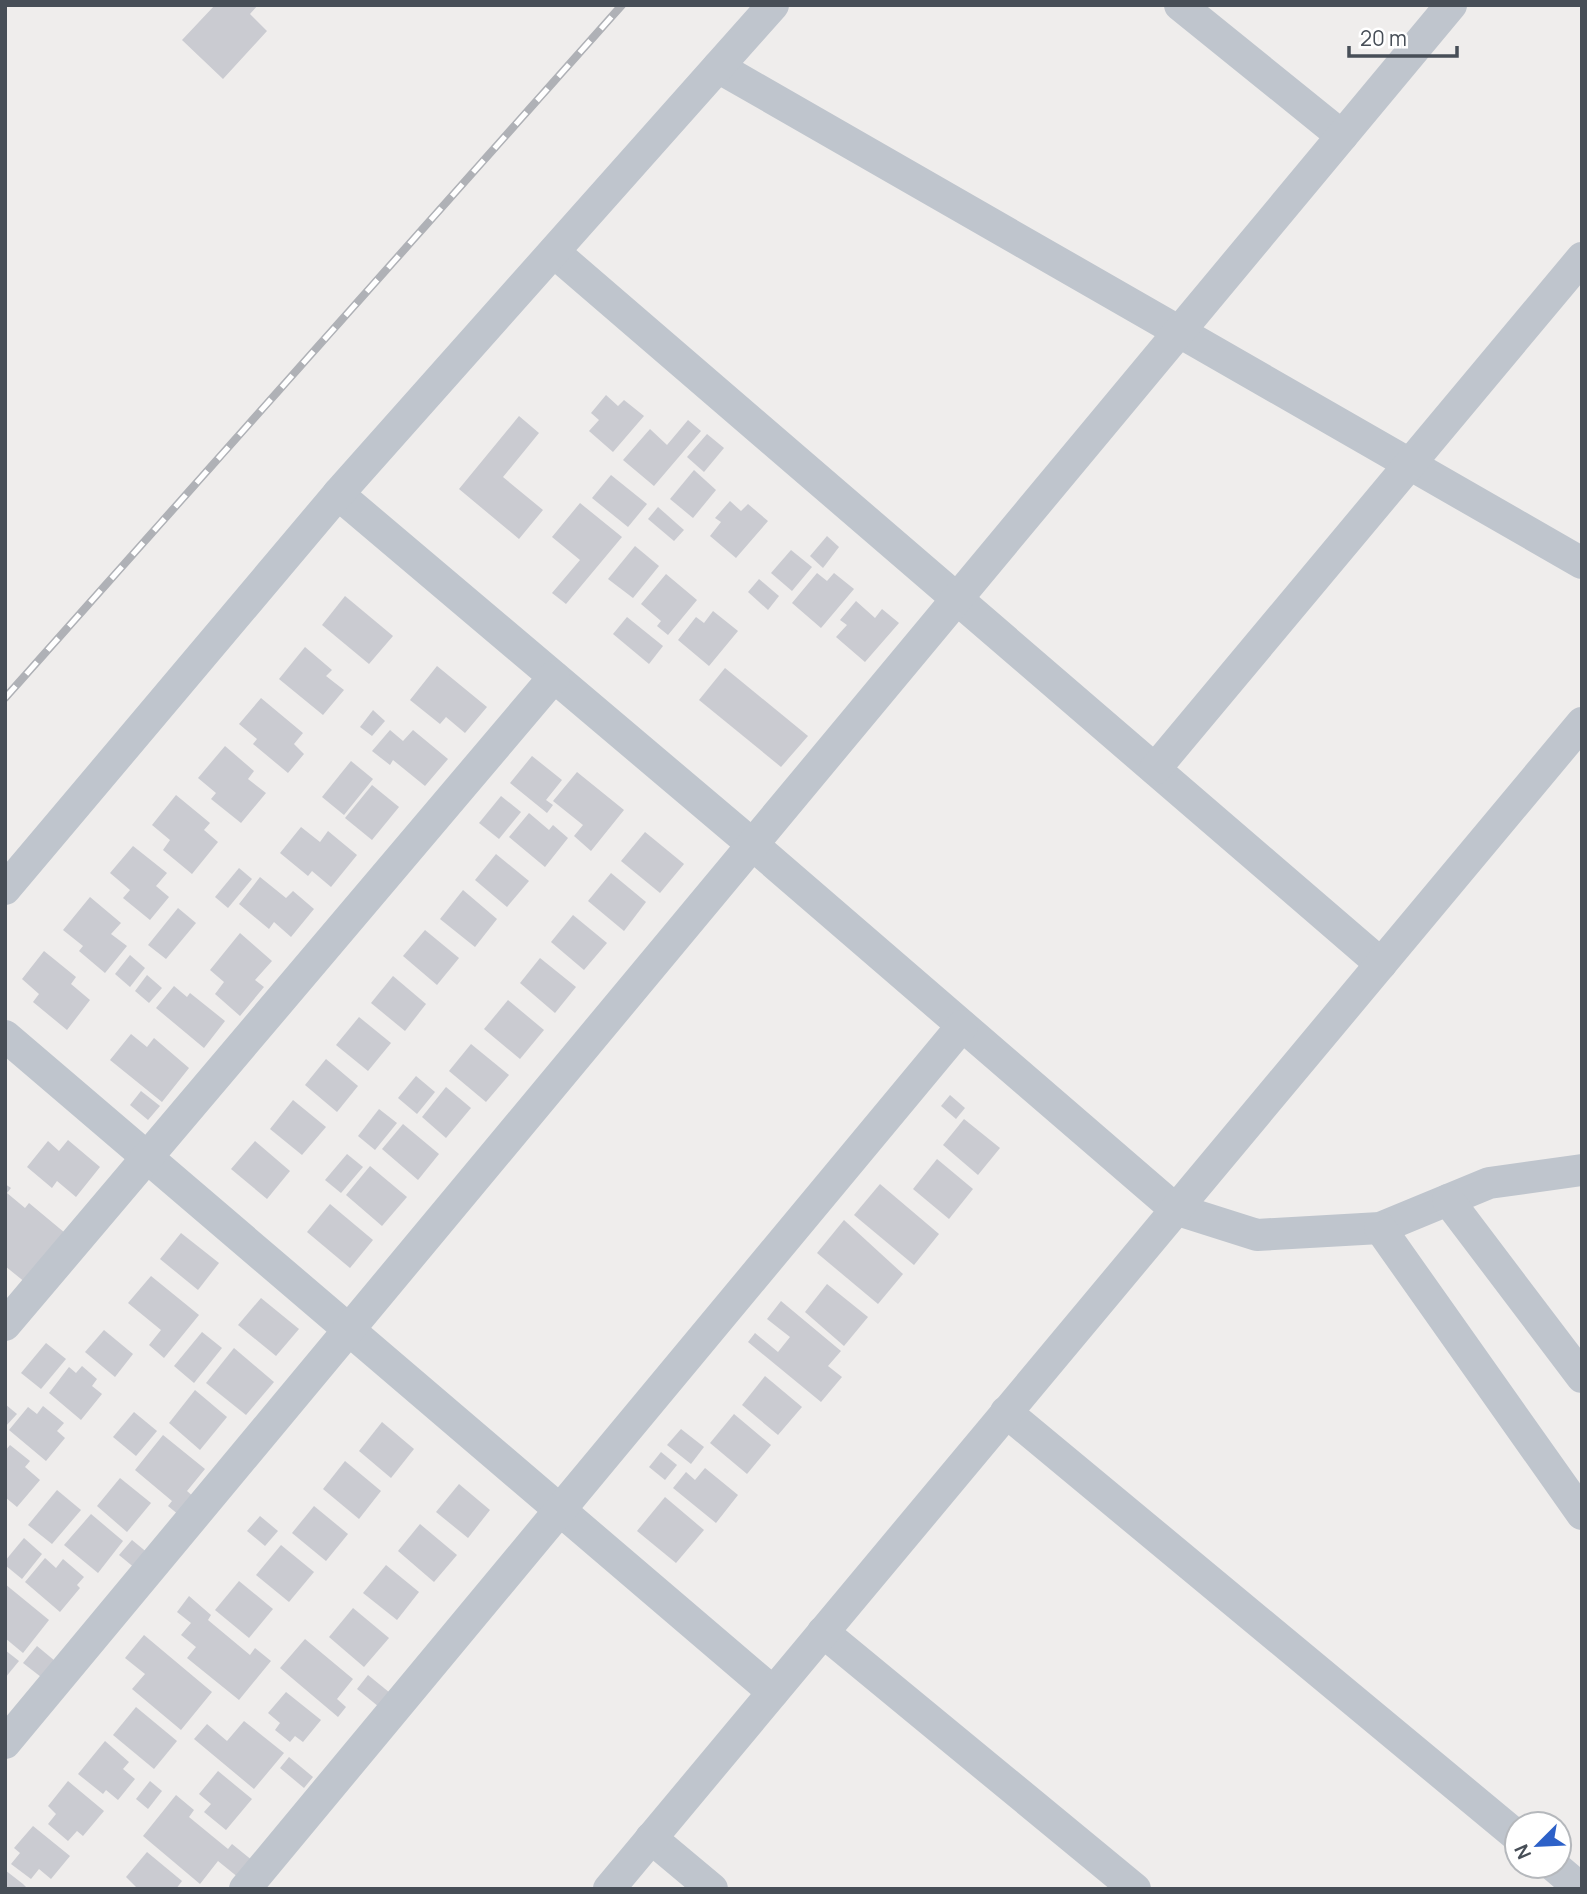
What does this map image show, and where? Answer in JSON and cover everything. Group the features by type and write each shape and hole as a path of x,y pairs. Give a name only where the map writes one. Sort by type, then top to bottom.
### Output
{"street":[{"path":"5,889 338,494 773,5"},
{"path":"1180,5 1342,136"},
{"path":"5,1743 1451,5"},
{"path":"718,67 1582,563"},
{"path":"554,251 956,601 1381,964"},
{"path":"1155,769 1582,258"},
{"path":"338,494 753,845 1175,1209 1257,1234 1380,1228 1489,1183 1582,1170"},
{"path":"5,1325 554,677"},
{"path":"609,1889 1582,723"},
{"path":"245,1889 962,1026"},
{"path":"5,1037 772,1692"},
{"path":"1448,1199 1582,1377"},
{"path":"1380,1228 1582,1514"},
{"path":"1006,1412 1503,1824"},
{"path":"823,1632 1135,1889"},
{"path":"651,1838 712,1889"}],"building":[{"path":"215,5 258,5 250,14 267,31 223,79 182,40"},
{"path":"606,395 618,406 624,400 644,416 613,452 589,431 599,420 591,413"},
{"path":"519,416 539,433 503,477 543,510 519,539 459,489"},
{"path":"688,420 701,431 654,486 623,460 650,429 667,445"},
{"path":"707,434 724,448 704,472 687,457"},
{"path":"694,470 716,490 693,518 670,499"},
{"path":"611,475 647,504 628,527 592,498"},
{"path":"730,501 741,511 748,504 768,521 736,558 710,536 721,522 715,518"},
{"path":"580,503 622,537 566,604 552,593 580,560 552,537"},
{"path":"658,507 684,530 674,541 648,519"},
{"path":"827,536 839,547 823,568 810,556"},
{"path":"635,546 659,566 633,598 608,579"},
{"path":"791,550 812,567 792,591 771,573"},
{"path":"817,573 827,581 834,573 854,589 821,628 792,603"},
{"path":"666,574 697,600 668,635 657,626 661,621 641,604"},
{"path":"759,579 779,596 768,610 748,592"},
{"path":"345,596 393,636 369,664 322,625"},
{"path":"856,601 875,618 882,609 899,623 865,662 836,637 847,625 840,620"},
{"path":"713,611 738,631 709,666 678,640 696,617 704,623"},
{"path":"627,617 663,646 649,664 613,634"},
{"path":"305,647 332,670 326,676 344,690 323,715 279,679"},
{"path":"437,666 487,707 465,733 446,717 440,724 410,700"},
{"path":"725,668 808,736 781,767 699,700"},
{"path":"261,698 303,733 294,744 304,754 288,773 253,744 257,739 239,724"},
{"path":"373,710 385,721 372,736 360,727"},
{"path":"390,730 403,741 413,730 448,759 425,786 393,760 390,765 372,751"},
{"path":"225,746 254,771 248,779 266,793 241,823 211,799 216,793 198,778"},
{"path":"532,756 562,780 546,800 553,805 547,813 510,783"},
{"path":"351,761 373,779 344,815 322,797"},
{"path":"577,772 624,810 591,851 574,836 583,825 553,801"},
{"path":"372,785 399,807 372,840 345,818"},
{"path":"176,795 210,823 204,830 218,842 192,874 163,850 170,840 152,825"},
{"path":"501,796 521,812 499,839 479,823"},
{"path":"529,813 549,830 553,825 568,838 545,867 509,837"},
{"path":"301,827 320,842 328,831 357,855 331,887 312,871 308,876 280,853"},
{"path":"645,832 684,864 660,893 621,861"},
{"path":"133,846 167,873 156,886 169,897 150,920 123,898 130,890 110,873"},
{"path":"496,854 529,881 507,907 475,880"},
{"path":"239,868 252,879 228,908 215,897"},
{"path":"611,873 646,902 624,931 588,901"},
{"path":"260,877 286,898 293,891 314,909 291,937 274,922 269,929 239,904"},
{"path":"463,890 497,919 475,947 440,919"},
{"path":"90,897 121,923 111,934 127,946 105,973 79,951 83,946 63,930"},
{"path":"178,908 196,923 166,959 148,945"},
{"path":"573,915 607,943 584,970 551,942"},
{"path":"425,930 459,958 437,985 403,956"},
{"path":"240,933 272,961 255,980 264,987 240,1016 215,994 224,982 210,970"},
{"path":"44,951 76,977 71,984 90,1000 67,1030 33,1002 39,994 22,979"},
{"path":"130,955 145,968 130,987 115,974"},
{"path":"540,958 576,987 555,1013 520,983"},
{"path":"147,975 162,988 149,1003 135,991"},
{"path":"393,976 426,1004 405,1031 371,1003"},
{"path":"174,986 187,997 190,993 225,1021 204,1048 156,1008"},
{"path":"508,1000 544,1030 520,1059 484,1029"},
{"path":"359,1017 391,1043 368,1071 336,1045"},
{"path":"131,1034 147,1047 154,1038 189,1068 162,1102 110,1060"},
{"path":"471,1044 509,1075 486,1102 449,1071"},
{"path":"326,1059 358,1086 337,1112 305,1085"},
{"path":"416,1076 435,1092 417,1114 398,1098"},
{"path":"446,1087 471,1108 446,1138 422,1117"},
{"path":"141,1091 160,1106 148,1120 130,1105"},
{"path":"950,1095 965,1108 956,1119 941,1106"},
{"path":"293,1100 326,1127 302,1155 270,1129"},
{"path":"379,1109 397,1123 375,1150 358,1136"},
{"path":"964,1119 1000,1148 978,1175 943,1145"},
{"path":"403,1124 439,1154 418,1180 382,1149"},
{"path":"68,1140 100,1167 76,1197 57,1181 52,1188 27,1167 48,1141 59,1151"},
{"path":"255,1141 290,1171 267,1199 231,1169"},
{"path":"347,1154 363,1167 341,1193 325,1180"},
{"path":"937,1159 973,1189 949,1219 913,1189"},
{"path":"370,1166 407,1197 382,1226 346,1195"},
{"path":"5,1184 11,1188 7,1193 25,1208 29,1203 71,1238 31,1287 5,1266"},
{"path":"880,1184 939,1234 914,1265 854,1215"},
{"path":"330,1204 373,1240 350,1268 307,1232"},
{"path":"844,1220 903,1274 878,1304 817,1253"},
{"path":"181,1233 219,1263 198,1290 160,1259"},
{"path":"151,1276 199,1315 164,1358 149,1345 161,1330 128,1303"},
{"path":"827,1284 868,1317 844,1346 805,1312"},
{"path":"261,1298 299,1329 276,1356 238,1325"},
{"path":"781,1301 841,1351 828,1366 842,1377 821,1402 748,1342 755,1333 778,1352 790,1337 767,1319"},
{"path":"104,1330 133,1354 115,1377 85,1352"},
{"path":"202,1332 222,1348 194,1383 174,1366"},
{"path":"46,1343 66,1359 41,1389 21,1373"},
{"path":"234,1348 274,1382 246,1415 206,1383"},
{"path":"82,1366 97,1379 92,1386 102,1394 81,1420 49,1393 69,1367 76,1373"},
{"path":"765,1376 802,1407 778,1435 742,1405"},
{"path":"195,1390 227,1417 200,1450 169,1423"},
{"path":"5,1404 17,1414 5,1427"},
{"path":"43,1406 64,1423 57,1431 65,1438 46,1461 9,1430 28,1407 37,1414"},
{"path":"134,1412 157,1431 136,1456 113,1437"},
{"path":"734,1414 771,1445 747,1474 710,1443"},
{"path":"382,1422 414,1449 391,1478 359,1451"},
{"path":"681,1429 704,1447 691,1464 667,1445"},
{"path":"163,1435 205,1469 187,1491 204,1506 190,1524 168,1506 172,1501 135,1470"},
{"path":"10,1445 30,1461 25,1467 40,1480 17,1507 5,1497 5,1451"},
{"path":"661,1452 677,1465 665,1480 649,1467"},
{"path":"345,1461 381,1491 359,1519 323,1489"},
{"path":"705,1468 738,1495 716,1523 673,1488 686,1472 695,1480"},
{"path":"120,1478 151,1503 127,1532 97,1506"},
{"path":"459,1484 490,1510 468,1538 436,1512"},
{"path":"57,1490 81,1510 52,1544 28,1525"},
{"path":"665,1497 704,1530 676,1563 637,1531"},
{"path":"314,1506 348,1534 326,1561 292,1533"},
{"path":"91,1514 123,1541 98,1573 64,1545"},
{"path":"260,1516 278,1531 265,1546 247,1531"},
{"path":"420,1524 457,1555 434,1582 398,1551"},
{"path":"24,1538 42,1554 22,1579 5,1565 5,1561"},
{"path":"132,1540 149,1554 136,1569 119,1555"},
{"path":"281,1545 314,1572 289,1602 256,1575"},
{"path":"45,1558 56,1568 63,1559 84,1577 77,1585 80,1588 60,1612 25,1582"},
{"path":"386,1565 419,1592 397,1620 363,1593"},
{"path":"239,1581 273,1609 249,1638 215,1610"},
{"path":"5,1584 49,1620 23,1653 5,1638"},
{"path":"189,1596 211,1615 208,1620 250,1655 255,1648 271,1661 239,1700 187,1658 196,1647 181,1635 191,1623 177,1612"},
{"path":"353,1608 389,1638 364,1667 329,1637"},
{"path":"144,1635 212,1692 181,1730 132,1689 145,1674 125,1658"},
{"path":"305,1639 353,1679 337,1699 346,1707 338,1717 280,1668"},
{"path":"37,1646 55,1661 41,1677 23,1663"},
{"path":"5,1650 19,1661 5,1678"},
{"path":"368,1675 395,1697 384,1711 357,1689"},
{"path":"286,1692 321,1720 303,1742 295,1736 290,1742 275,1730 280,1723 268,1713"},
{"path":"136,1707 177,1741 154,1769 113,1735"},
{"path":"244,1721 284,1753 254,1789 194,1739 207,1724 227,1741"},
{"path":"105,1741 129,1762 123,1769 135,1779 118,1800 106,1790 103,1794 78,1774"},
{"path":"289,1757 313,1777 304,1788 280,1768"},
{"path":"218,1771 252,1799 226,1830 204,1812 211,1804 199,1794"},
{"path":"68,1781 104,1811 83,1836 77,1831 68,1841 48,1824 56,1814 48,1806"},
{"path":"150,1781 162,1791 148,1809 136,1799"},
{"path":"176,1795 194,1810 189,1817 228,1849 232,1844 253,1861 239,1878 218,1861 200,1884 143,1836"},
{"path":"33,1826 70,1856 51,1879 39,1869 31,1879 11,1864 20,1853 14,1848"},
{"path":"147,1852 182,1881 176,1889 138,1889 126,1877"},
{"path":"5,1870 23,1884 28,1889 5,1889"}],"railway":[{"path":"5,698 622,5"}]}
